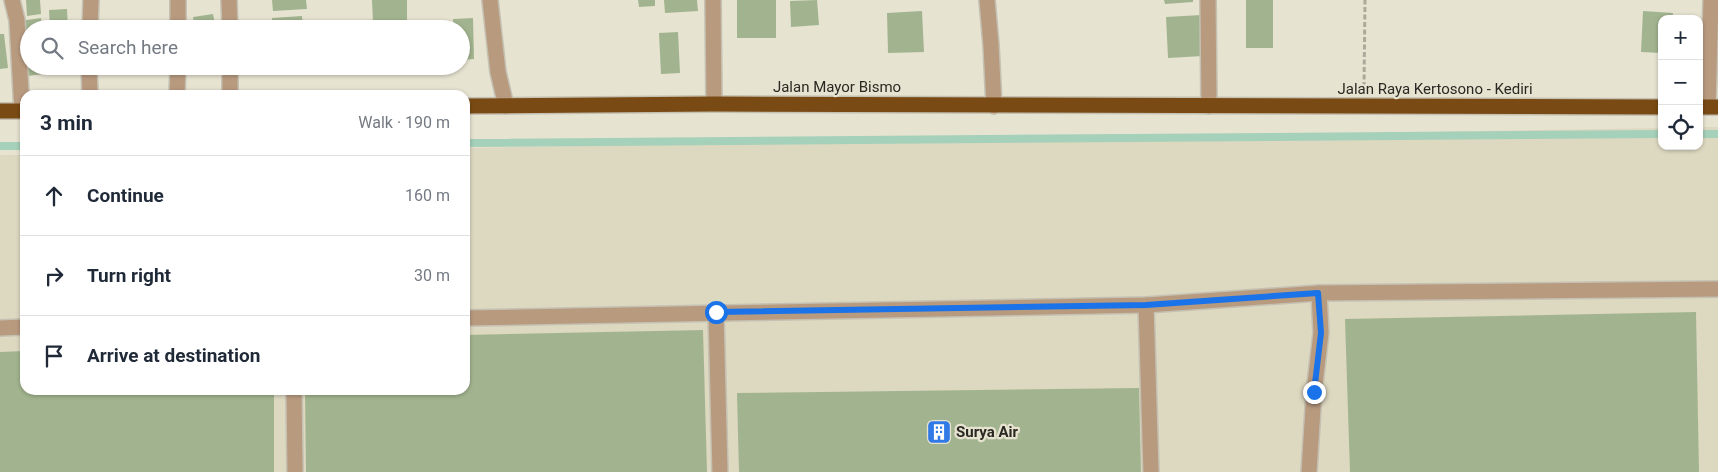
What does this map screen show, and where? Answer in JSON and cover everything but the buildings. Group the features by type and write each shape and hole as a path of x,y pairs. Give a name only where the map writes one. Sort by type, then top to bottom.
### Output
{"highway":[{"name":"Jalan Mayor Bismo","path":"470,106 714,104 1209,106"},
{"name":"Jalan Raya Kertosono - Kediri","path":"1209,106 1658,107"},
{"path":"0,111 20,111"}],"street":[{"path":"12,0 17,20 20,59"},
{"path":"90,20 91,0"},
{"path":"178,0 178,20"},
{"path":"229,0 230,20"},
{"path":"490,0 498,72 506,106"},
{"path":"713,0 714,104"},
{"path":"987,0 994,106"},
{"path":"1208,0 1209,106"},
{"path":"1708,107 1711,0"},
{"path":"21,75 22,90"},
{"path":"90,75 90,90"},
{"path":"177,90 178,75"},
{"path":"230,75 230,90"},
{"path":"470,318 1146,305 1318,293 1718,289"},
{"path":"1309,472 1314,392 1321,333 1318,293"},
{"path":"1146,305 1152,472"},
{"path":"716,312 720,472"},
{"path":"0,328 20,328"},
{"path":"294,395 295,472"}],"path":[{"path":"1364,107 1365,0"}],"shaded area":[{"path":"1703,127 1718,127 1718,472 0,472 0,155 20,155 20,395 470,395 470,148 1658,128 1658,150 1703,150"}],"waterway":[{"path":"470,143 1658,134"},
{"path":"1703,134 1718,134"},
{"path":"0,146 20,146"}],"place":[{"name":"Surya Air","path":"939,432"}],"route":[{"path":"716,312 1146,305 1318,293 1321,333 1314,392"}]}
